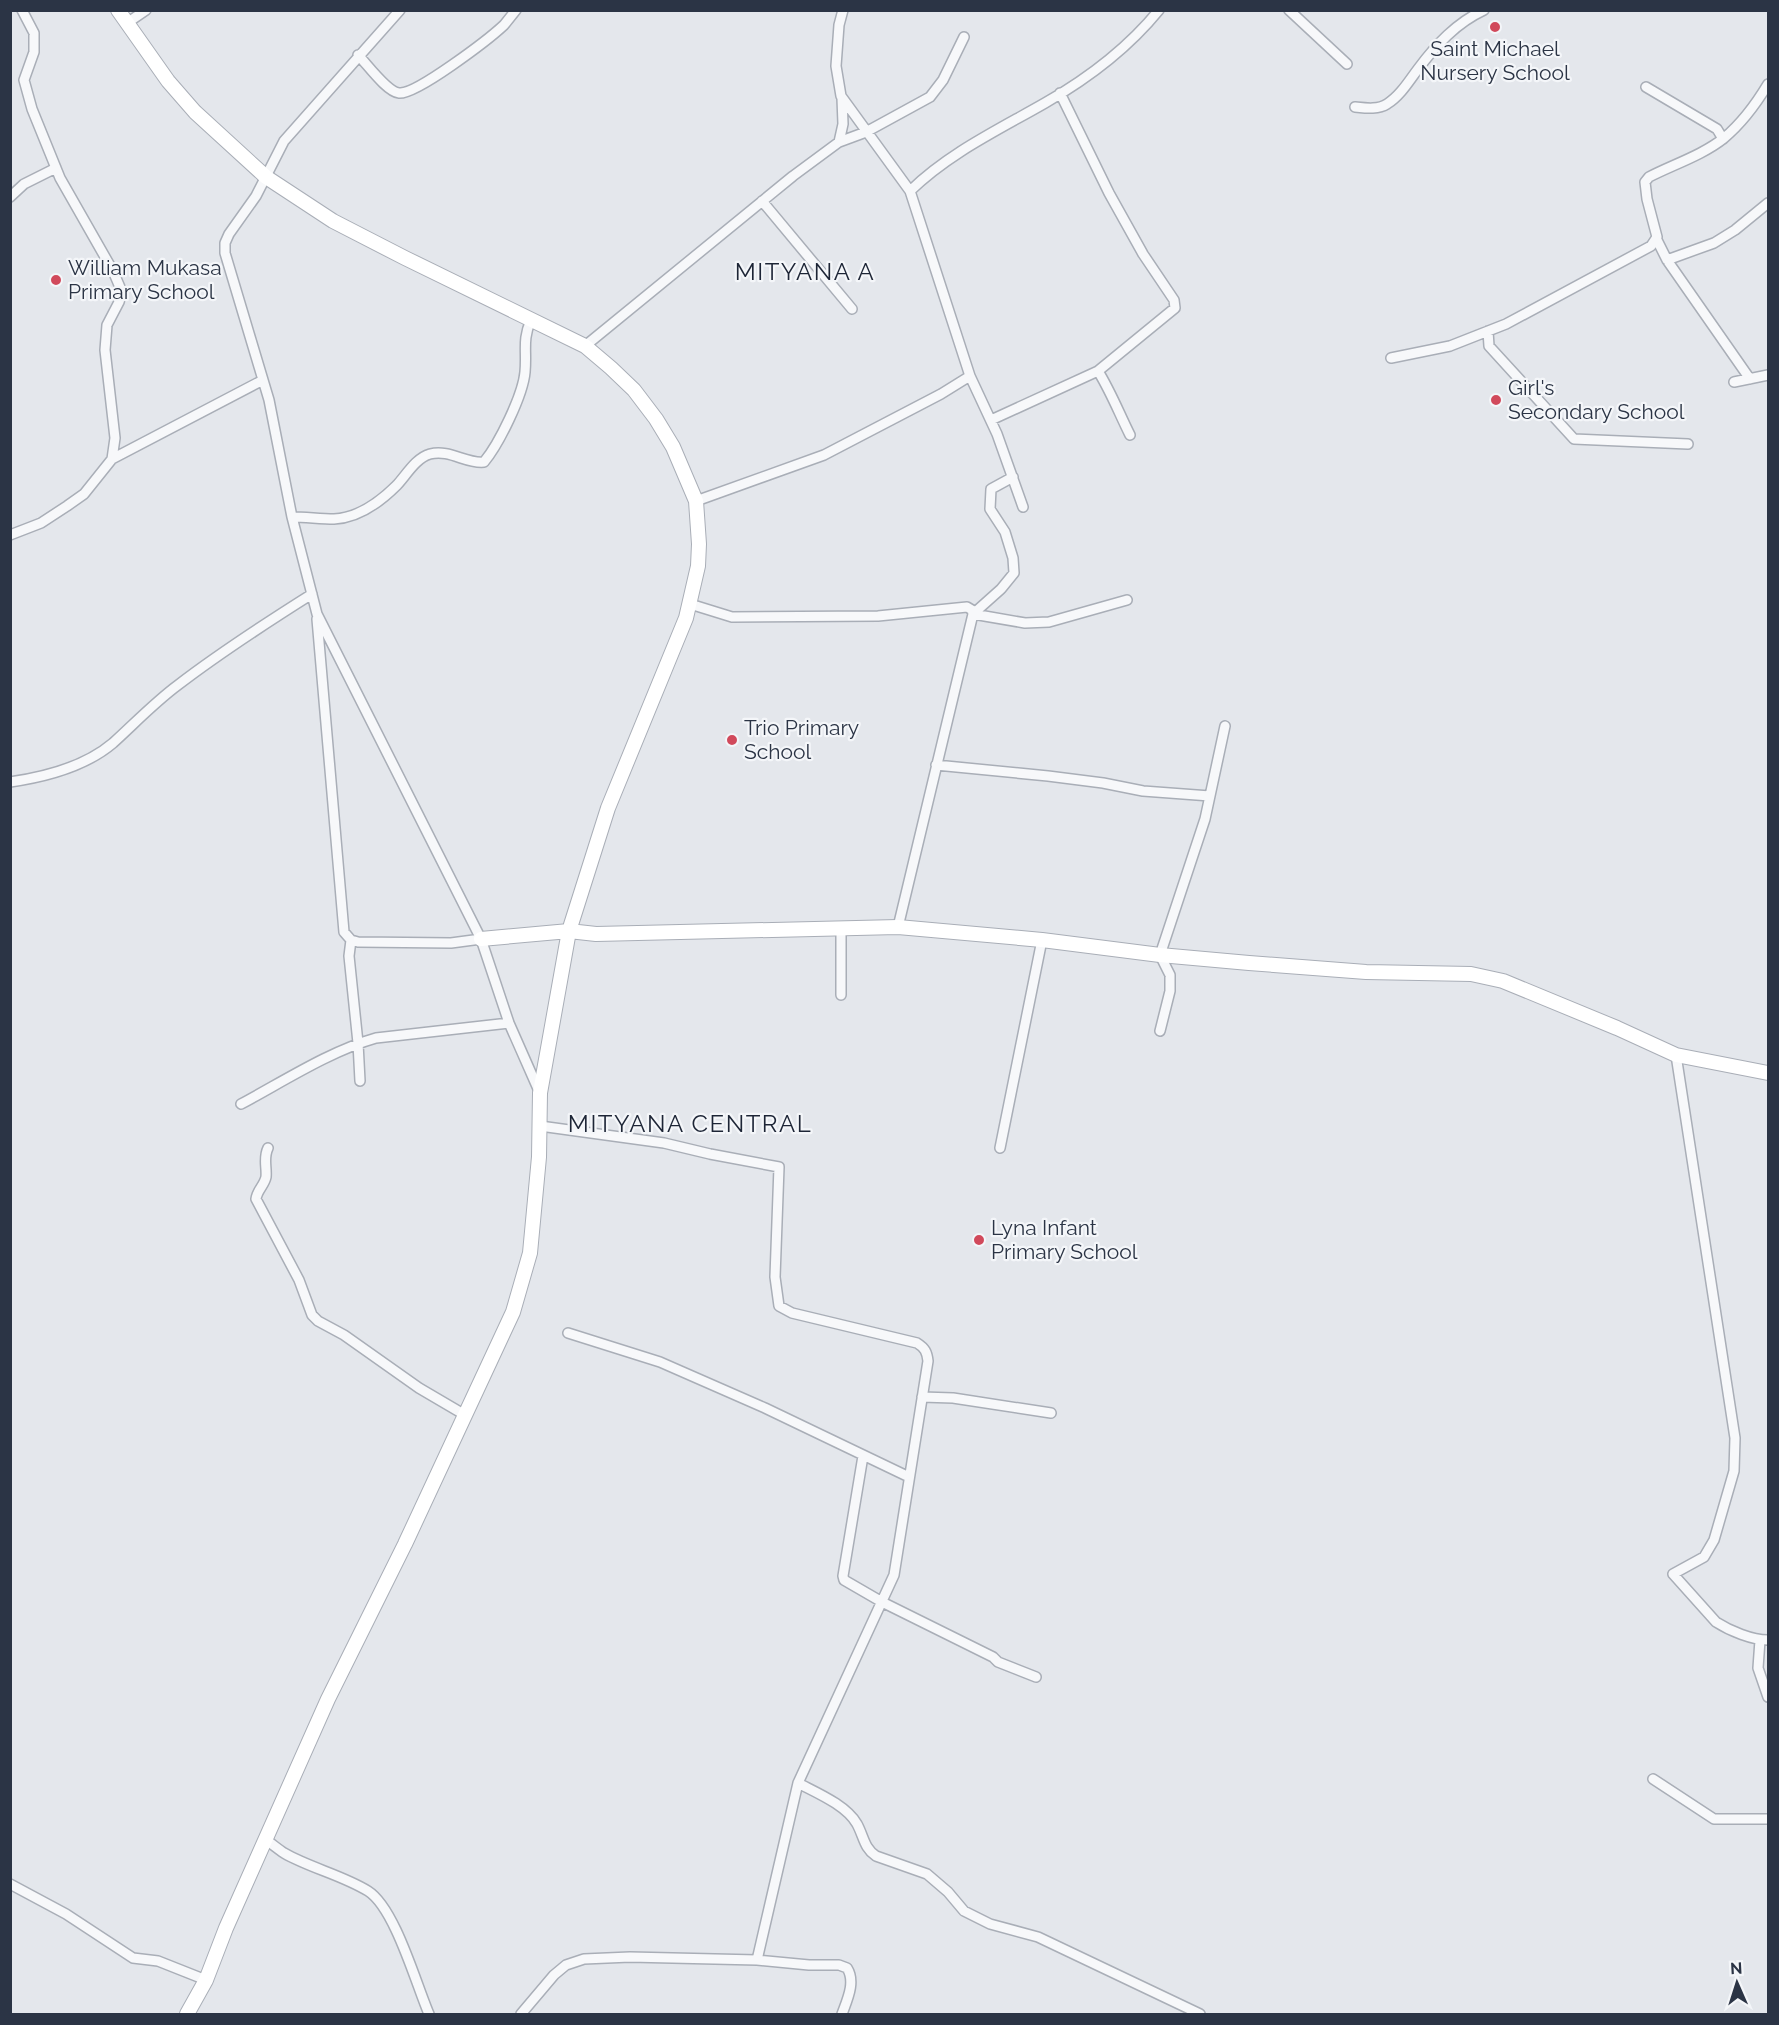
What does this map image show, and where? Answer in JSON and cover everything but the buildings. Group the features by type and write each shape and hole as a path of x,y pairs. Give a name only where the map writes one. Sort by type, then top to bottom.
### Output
{"main road":[{"path":"118,10 168,81 195,112 266,177 333,221 585,346 611,368 634,390 673,447 696,501 699,559 690,604 677,643 608,808 569,931 540,1094 536,1206 530,1253 513,1312 420,1513 328,1699 226,1928 206,1980 187,2014"},
{"path":"481,939 569,931 596,934 898,927 1042,940 1160,955 1366,972 1486,977 1503,981 1676,1055 1768,1073"}],"street":[{"path":"22,10 34,33 35,42 32,61 24,80 26,90 56,168 122,290 119,302 107,326 105,350 115,438 112,459"},
{"path":"127,23 146,10"},
{"path":"400,10 284,141 256,196 229,234 225,248 230,273 263,380 292,517 317,614 341,920 344,932 351,940 386,944 451,944 481,939"},
{"path":"358,55 387,86 397,93 402,93 421,85 461,59 504,25 516,10"},
{"path":"839,142 843,124 836,66 839,25 843,10"},
{"path":"910,191 944,162 1060,93 1114,56 1145,28 1159,10"},
{"path":"1289,10 1347,64"},
{"path":"1355,107 1386,106 1400,93 1433,48 1450,32 1484,10"},
{"path":"585,346 762,201 839,142 866,132 930,97 943,80 964,37"},
{"path":"1750,379 1667,260 1657,240 1645,182 1649,177 1723,139 1753,108 1768,84"},
{"path":"1646,87 1717,129 1723,139"},
{"path":"990,420 1098,371 1175,308 1174,300 1143,254 1109,193 1060,93"},
{"path":"841,96 910,191 970,376 990,420 1023,507"},
{"path":"10,197 24,184 56,168"},
{"path":"762,201 852,309"},
{"path":"1667,260 1714,243 1735,230 1768,203"},
{"path":"1391,358 1450,346 1488,331 1535,310 1642,252 1657,240"},
{"path":"292,517 334,519 362,512 394,487 423,457 431,454 441,453 477,463 484,462 504,429 520,394 525,373 526,333 531,320"},
{"path":"1488,331 1489,346 1574,439 1688,444"},
{"path":"1098,371 1113,395 1114,402 1130,435"},
{"path":"1734,382 1768,375"},
{"path":"696,501 824,455 941,394 970,376"},
{"path":"10,535 41,523 84,494 112,459 263,380"},
{"path":"898,927 973,614 1001,589 1014,573 1013,558 1005,532 990,509 991,489 1013,477"},
{"path":"10,782 58,771 100,751 111,744 167,693 218,655 312,594"},
{"path":"973,614 1025,623 1049,622 1127,600"},
{"path":"690,604 732,617 878,616 967,607 973,614"},
{"path":"317,614 481,939 509,1023 540,1094"},
{"path":"1160,1031 1170,991 1170,975 1160,955 1205,819 1225,726"},
{"path":"936,765 1059,777 1143,791 1210,796"},
{"path":"841,928 841,995"},
{"path":"351,940 349,956 360,1081"},
{"path":"1000,1148 1042,940"},
{"path":"241,1104 358,1043 376,1038 509,1023"},
{"path":"1676,1055 1706,1262 1736,1438 1734,1471 1714,1540 1704,1557 1673,1574 1716,1622 1724,1627 1764,1640 1758,1668 1768,1697"},
{"path":"540,1126 664,1143 779,1167 775,1277 776,1298 779,1306 792,1313 917,1343 924,1348 928,1361 894,1575 798,1783 757,1960"},
{"path":"268,1148 265,1180 256,1199 299,1280 312,1315 419,1388 465,1415"},
{"path":"568,1333 660,1362 765,1408 909,1477"},
{"path":"922,1397 953,1398 1051,1413"},
{"path":"863,1456 844,1580 882,1602 993,1657 998,1662 1036,1677"},
{"path":"1653,1779 1714,1819 1768,1819"},
{"path":"798,1783 845,1810 856,1823 869,1851 876,1856 927,1874 948,1892 964,1911 990,1924 1038,1937 1200,2014"},
{"path":"265,1839 285,1853 371,1892 395,1927 429,2014"},
{"path":"10,1884 66,1914 133,1958 158,1961 206,1980"},
{"path":"521,2014 554,1975 566,1965 584,1959 630,1957 757,1960 809,1965 839,1965 847,1968 851,1975 851,1984 842,2014"}],"place":[{"name":"Saint Michael Nursery School","path":"1495,27"},
{"name":"William Mukasa Primary School","path":"56,280"},
{"name":"Girl's Secondary School","path":"1496,400"},
{"name":"Trio Primary School","path":"732,740"},
{"name":"Lyna Infant Primary School","path":"979,1240"}],"district":[{"name":"MITYANA A","path":"805,272"},
{"name":"MITYANA CENTRAL","path":"690,1124"}]}
